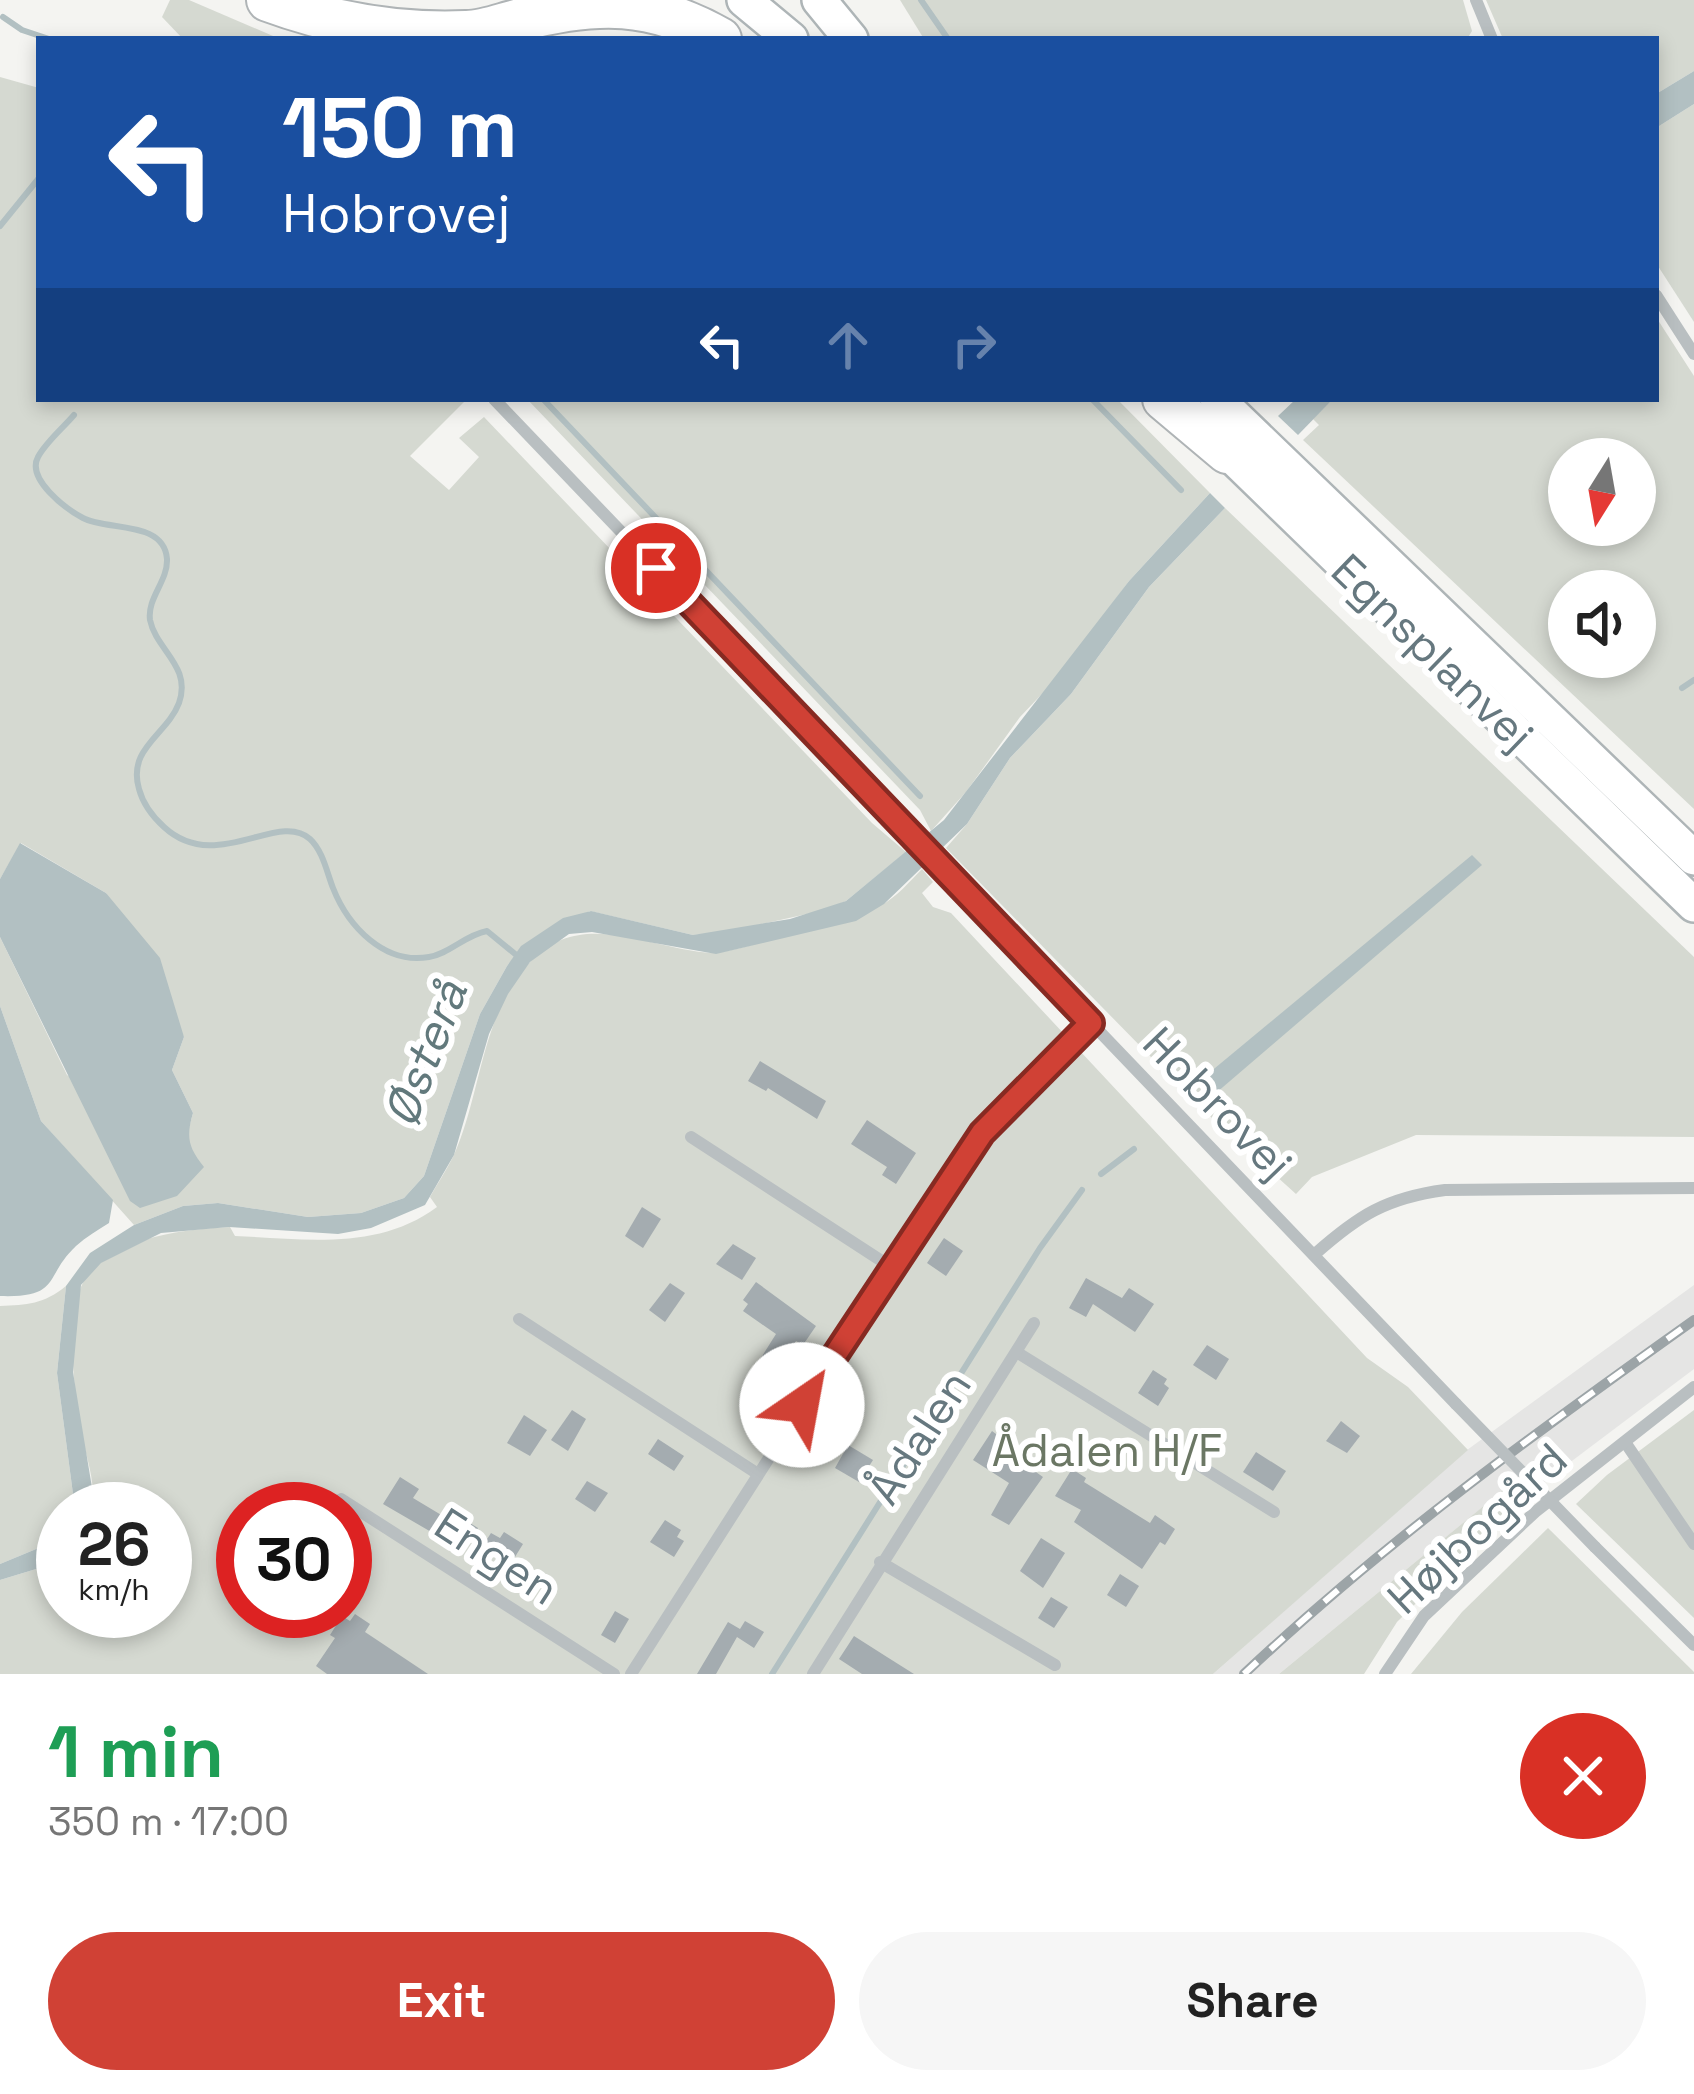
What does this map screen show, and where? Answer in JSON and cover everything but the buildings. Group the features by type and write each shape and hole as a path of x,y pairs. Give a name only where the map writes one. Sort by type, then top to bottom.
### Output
{"highway":[{"path":"268,0 326,20 405,31 472,33 582,3 630,1 673,10 715,36"},
{"path":"405,31 515,0"},
{"path":"1171,402 1227,452"}],"main road":[{"path":"744,0 787,36"},
{"path":"818,0 848,36"},
{"name":"Egnsplanvej","path":"1220,402 1694,858"},
{"name":"Egnsplanvej","path":"1227,452 1694,905"}],"street":[{"path":"1476,0 1491,36"},
{"path":"1659,300 1694,354"},
{"name":"Hobrovej","path":"497,402 1456,1404 1694,1645"},
{"path":"631,1674 982,1133 1091,1023"},
{"path":"691,1137 891,1267"},
{"path":"1315,1254 1357,1216 1415,1194 1694,1188"},
{"path":"519,1319 758,1474"},
{"name":"Ådalen","path":"813,1674 1034,1324"},
{"name":"Ådalen","path":"1018,1353 1274,1512"},
{"name":"Højbogård","path":"1385,1674 1424,1616 1535,1512 1694,1387"},
{"name":"Højbogård","path":"1625,1442 1694,1544"},
{"name":"Engen","path":"372,1518 614,1674"},
{"name":"Ådalen","path":"880,1562 1055,1665"}],"shaded area":[{"path":"1694,71 1694,104 1659,126 1659,92"},
{"path":"1293,402 1330,402 1298,435 1278,416"},
{"path":"1210,493 1225,508 1149,587 1071,694 1010,758 967,824 884,904 856,921 716,954 592,932 569,934 530,962 508,994 489,1034 454,1155 425,1205 371,1228 338,1234 229,1227 161,1233 101,1263 81,1285 73,1372 91,1482 71,1482 57,1373 66,1286 90,1253 134,1225 183,1206 218,1203 308,1217 361,1213 404,1198 424,1176 480,1014 521,946 563,918 591,911 693,935 790,919 846,901 944,820 1129,581"},
{"path":"20,843 106,893 160,958 184,1037 172,1070 193,1113 190,1142 204,1167 177,1196 140,1208 130,1201 0,937 0,879"},
{"path":"1472,855 1482,865 1216,1093 1203,1078"},
{"path":"0,1006 41,1121 113,1200 109,1223 76,1246 43,1289 20,1296 0,1296"},
{"path":"1694,1285 1694,1369 1520,1500 1507,1487 1279,1674 1213,1674 1467,1450"},
{"path":"36,1549 36,1569 0,1580 0,1564"}],"green space":[{"path":"170,0 189,0 273,36 180,36 162,17"},
{"path":"900,0 1463,0 1472,31 1469,36 922,36"},
{"path":"1486,0 1694,0 1694,71 1659,92 1659,36 1502,36"},
{"path":"0,77 36,87 36,402 464,402 410,456 449,490 479,457 459,438 484,417 872,823 906,852 846,901 825,910 693,935 590,911 522,946 480,1014 424,1176 404,1198 361,1213 308,1217 218,1203 183,1206 134,1225 41,1121 0,1006 0,937 67,1075 190,1150 187,1135 193,1113 172,1070 184,1037 106,893 21,843 0,879"},
{"path":"1694,104 1694,322 1659,268 1659,126"},
{"path":"1659,322 1694,376 1694,809 1555,678 1656,678 1656,570 1548,570 1548,671 1303,440 1319,425 1313,419 1330,402 1659,402"},
{"path":"530,402 1120,402 1210,493 1129,581 1058,677 1020,717 931,831 920,810"},
{"path":"1225,508 1694,957 1694,1137 1416,1135 1312,1177 1296,1194 1201,1108 946,848 1010,758 1071,694 1149,587"},
{"name":"Ådalen H/F","path":"922,869 933,882 922,893 933,907 951,913 1367,1358 1408,1387 1468,1450 1213,1674 0,1674 0,1580 36,1569 36,1638 192,1638 192,1482 92,1482 78,1411 73,1337 76,1302 91,1270 125,1247 190,1230 230,1227 235,1236 340,1239 390,1231 437,1207 430,1197 463,1133 501,1006 530,962 550,945 594,934 724,952 881,905"},
{"path":"66,1286 57,1373 71,1482 36,1482 36,1549 0,1564 0,1306 50,1297"},
{"path":"1694,1410 1694,1618 1576,1504"},
{"path":"1508,1486 1520,1500 1397,1622 1364,1674 1279,1674"},
{"path":"1548,1528 1694,1674 1411,1674 1462,1612"}],"waterway":[{"path":"921,0 946,36"},
{"path":"3,17 40,36"},
{"path":"0,226 36,182"},
{"path":"546,402 920,796"},
{"path":"1095,402 1181,490"},
{"name":"Østerå","path":"74,415 38,457 42,484 83,518 156,538 167,559 150,620 177,668 182,690 173,714 138,763 139,789 152,815 184,840 204,845 281,832 297,832 310,839 348,916 370,940 397,955 429,957 487,931 520,958"},
{"path":"1682,688 1694,680"},
{"path":"1101,1174 1134,1149"},
{"path":"772,1674 1040,1248 1082,1190"}],"railway":[{"path":"1244,1674 1407,1533 1694,1320"}],"route":[{"path":"656,568 1091,1023 982,1133 802,1405"}]}
